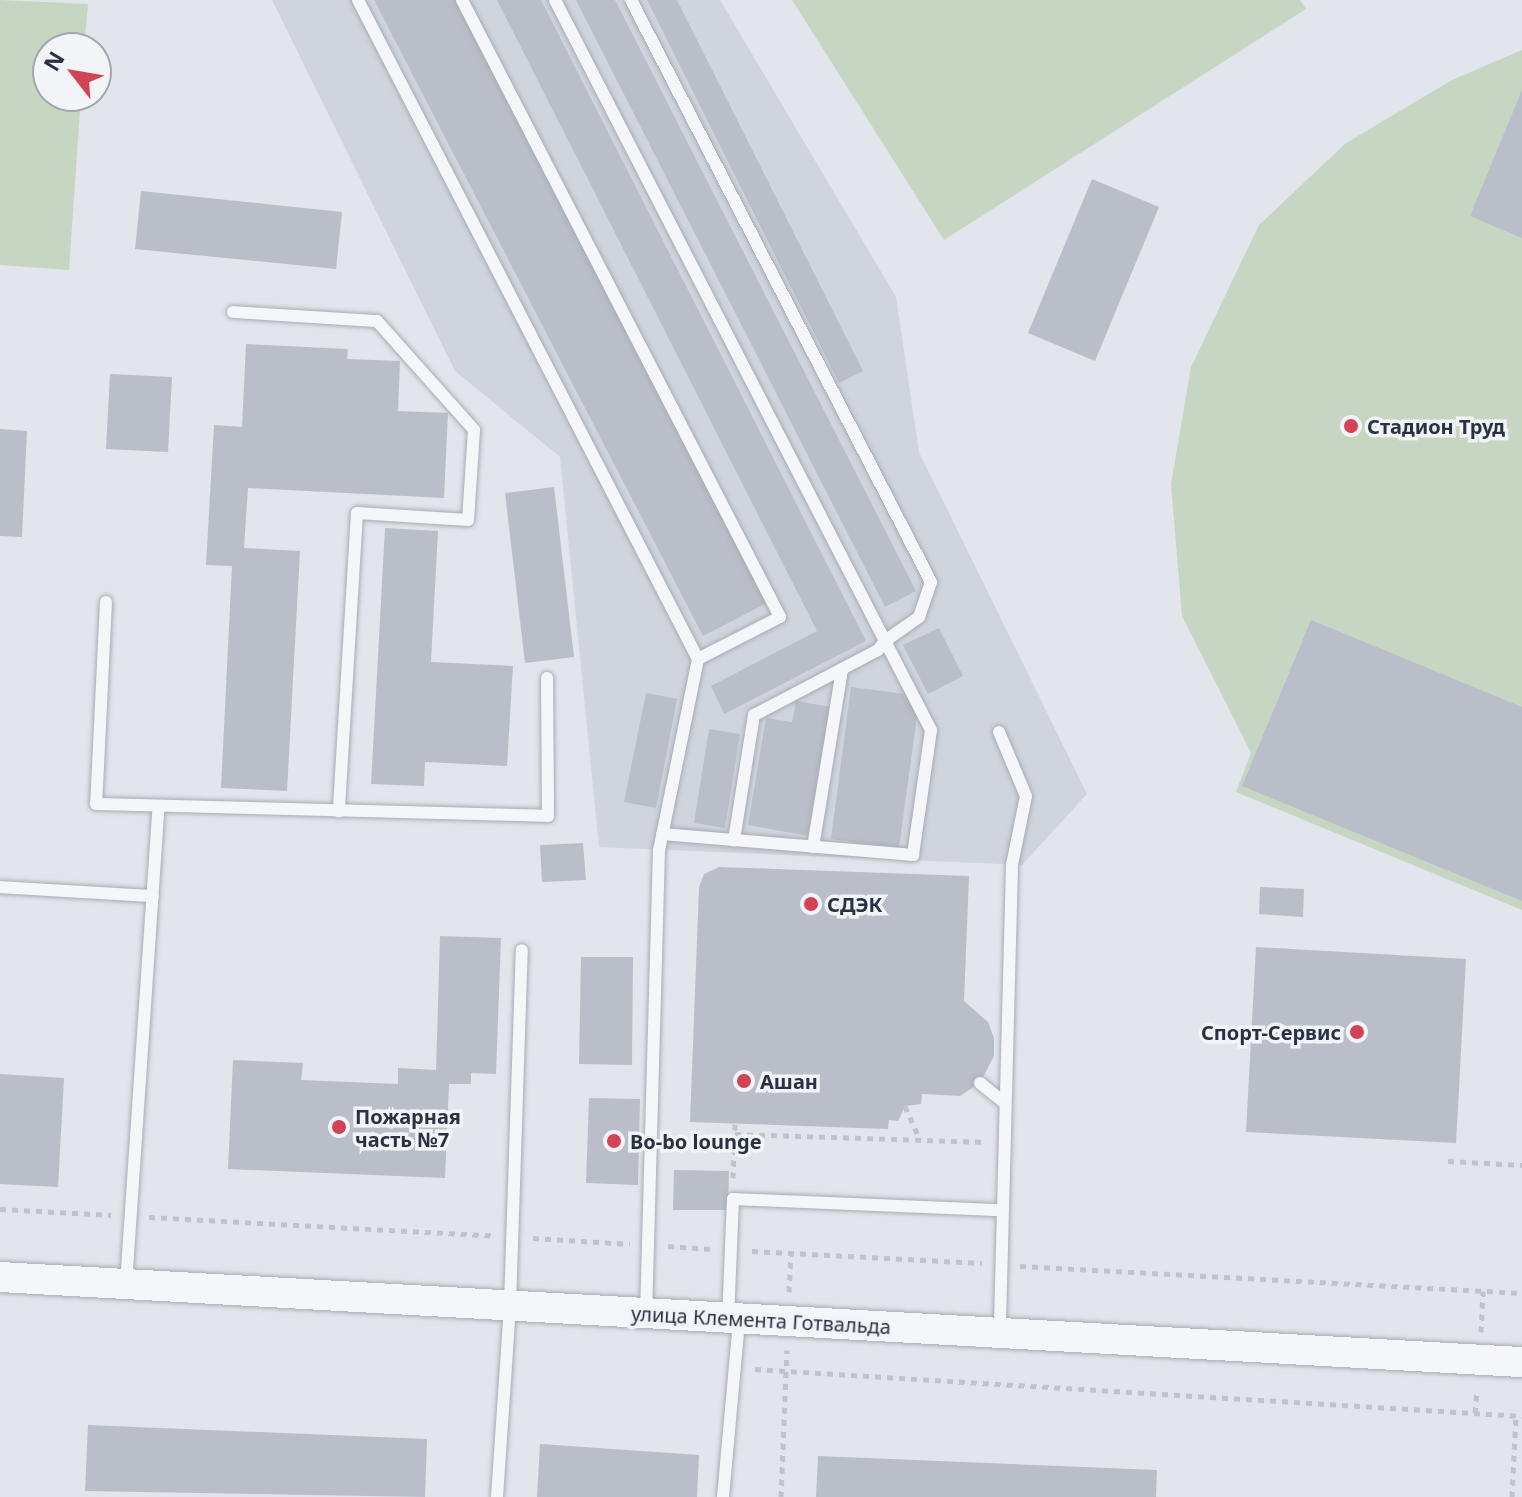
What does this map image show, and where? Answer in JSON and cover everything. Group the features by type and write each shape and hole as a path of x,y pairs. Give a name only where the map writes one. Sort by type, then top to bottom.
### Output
{"street":[{"name":"улица Клемента Готвальда","path":"0,1277 1522,1362"}],"lane":[{"path":"358,0 698,659 662,834 646,1314"},
{"path":"462,0 780,617 698,659"},
{"path":"555,0 931,730 913,855 662,834"},
{"path":"631,0 931,582 919,617 885,641 878,650 754,715 734,840"},
{"path":"233,312 377,321 474,430 468,520 357,513 339,811"},
{"path":"106,602 96,804 548,816 547,678"},
{"path":"813,847 842,669"},
{"path":"999,732 1026,796 1012,865 1000,1333"},
{"path":"126,1284 159,806"},
{"path":"0,887 153,896"},
{"path":"497,1497 510,1305 522,950"},
{"path":"980,1083 1005,1103"},
{"path":"723,1497 734,1367 733,1199 1001,1210"}],"path":[{"path":"905,1106 920,1140"},
{"path":"733,1199 735,1123"},
{"path":"735,1134 1003,1142"},
{"path":"1448,1161 1522,1165"},
{"path":"0,1209 1522,1293"},
{"path":"781,1497 791,1253"},
{"path":"734,1367 1519,1415 1512,1497"}],"shaded area":[{"path":"272,0 720,0 896,297 919,452 1087,794 1022,865 599,847 560,457 455,371"}],"green space":[{"path":"0,0 88,4 85,32 32,32 32,112 80,112 69,270 0,265"},
{"path":"792,0 1300,0 1306,9 944,240"},
{"name":"Стадион Труд","path":"1522,50 1522,910 1236,792 1251,753 1182,616 1171,484 1191,367 1259,225 1346,143 1452,80"}],"building":[{"path":"374,0 455,0 767,603 703,636"},
{"path":"497,0 541,0 866,641 724,714 711,686 817,631"},
{"path":"576,0 615,0 916,591 885,607"},
{"path":"647,0 677,0 863,371 839,383"},
{"path":"1522,90 1522,238 1470,216"},
{"path":"1092,179 1159,207 1095,361 1028,333"},
{"path":"141,191 342,212 336,269 135,249"},
{"path":"246,344 348,349 347,359 400,361 398,411 448,413 444,498 248,488 244,548 300,551 287,791 221,788 232,566 206,565 214,425 242,427"},
{"path":"110,374 172,377 168,452 106,449"},
{"path":"0,429 27,431 22,537 0,536"},
{"path":"554,487 574,657 525,663 505,493"},
{"path":"385,528 438,531 431,662 513,666 507,766 425,762 424,786 371,784"},
{"path":"1311,620 1522,707 1522,901 1242,786"},
{"path":"939,628 963,676 928,694 903,645"},
{"path":"851,687 905,694 917,716 899,848 831,839"},
{"path":"646,693 677,699 656,808 624,802"},
{"path":"796,701 831,707 809,836 748,825 766,718 792,722"},
{"path":"709,729 740,734 725,828 694,823"},
{"path":"583,843 586,880 542,882 540,845"},
{"path":"719,867 969,876 964,1001 988,1022 994,1038 994,1056 980,1083 960,1096 922,1094 921,1104 905,1106 898,1121 889,1120 888,1129 690,1122 699,887 704,874"},
{"path":"1260,887 1304,889 1303,917 1259,914"},
{"name":"Пожарная часть №7","path":"440,936 501,938 496,1074 471,1073 471,1084 449,1084 445,1178 228,1169 233,1060 303,1063 301,1080 398,1084 398,1068 436,1070"},
{"name":"Спорт-Сервис","path":"1256,947 1466,959 1456,1143 1246,1132"},
{"path":"581,957 633,957 632,1065 579,1064"},
{"path":"0,1074 64,1078 58,1187 0,1184"},
{"name":"Bo-bo lounge","path":"589,1098 640,1099 638,1185 586,1183"},
{"path":"674,1170 729,1171 728,1210 673,1210"},
{"path":"88,1425 427,1439 425,1497 85,1491"},
{"path":"540,1444 699,1455 697,1497 537,1497"},
{"path":"818,1456 1157,1470 1156,1497 816,1497"}],"place":[{"name":"Стадион Труд","path":"1351,426"},
{"name":"СДЭК","path":"811,904"},
{"name":"Спорт-Сервис","path":"1357,1032"},
{"name":"Ашан","path":"744,1081"},
{"name":"Пожарная часть №7","path":"339,1127"},
{"name":"Bo-bo lounge","path":"614,1141"}]}
